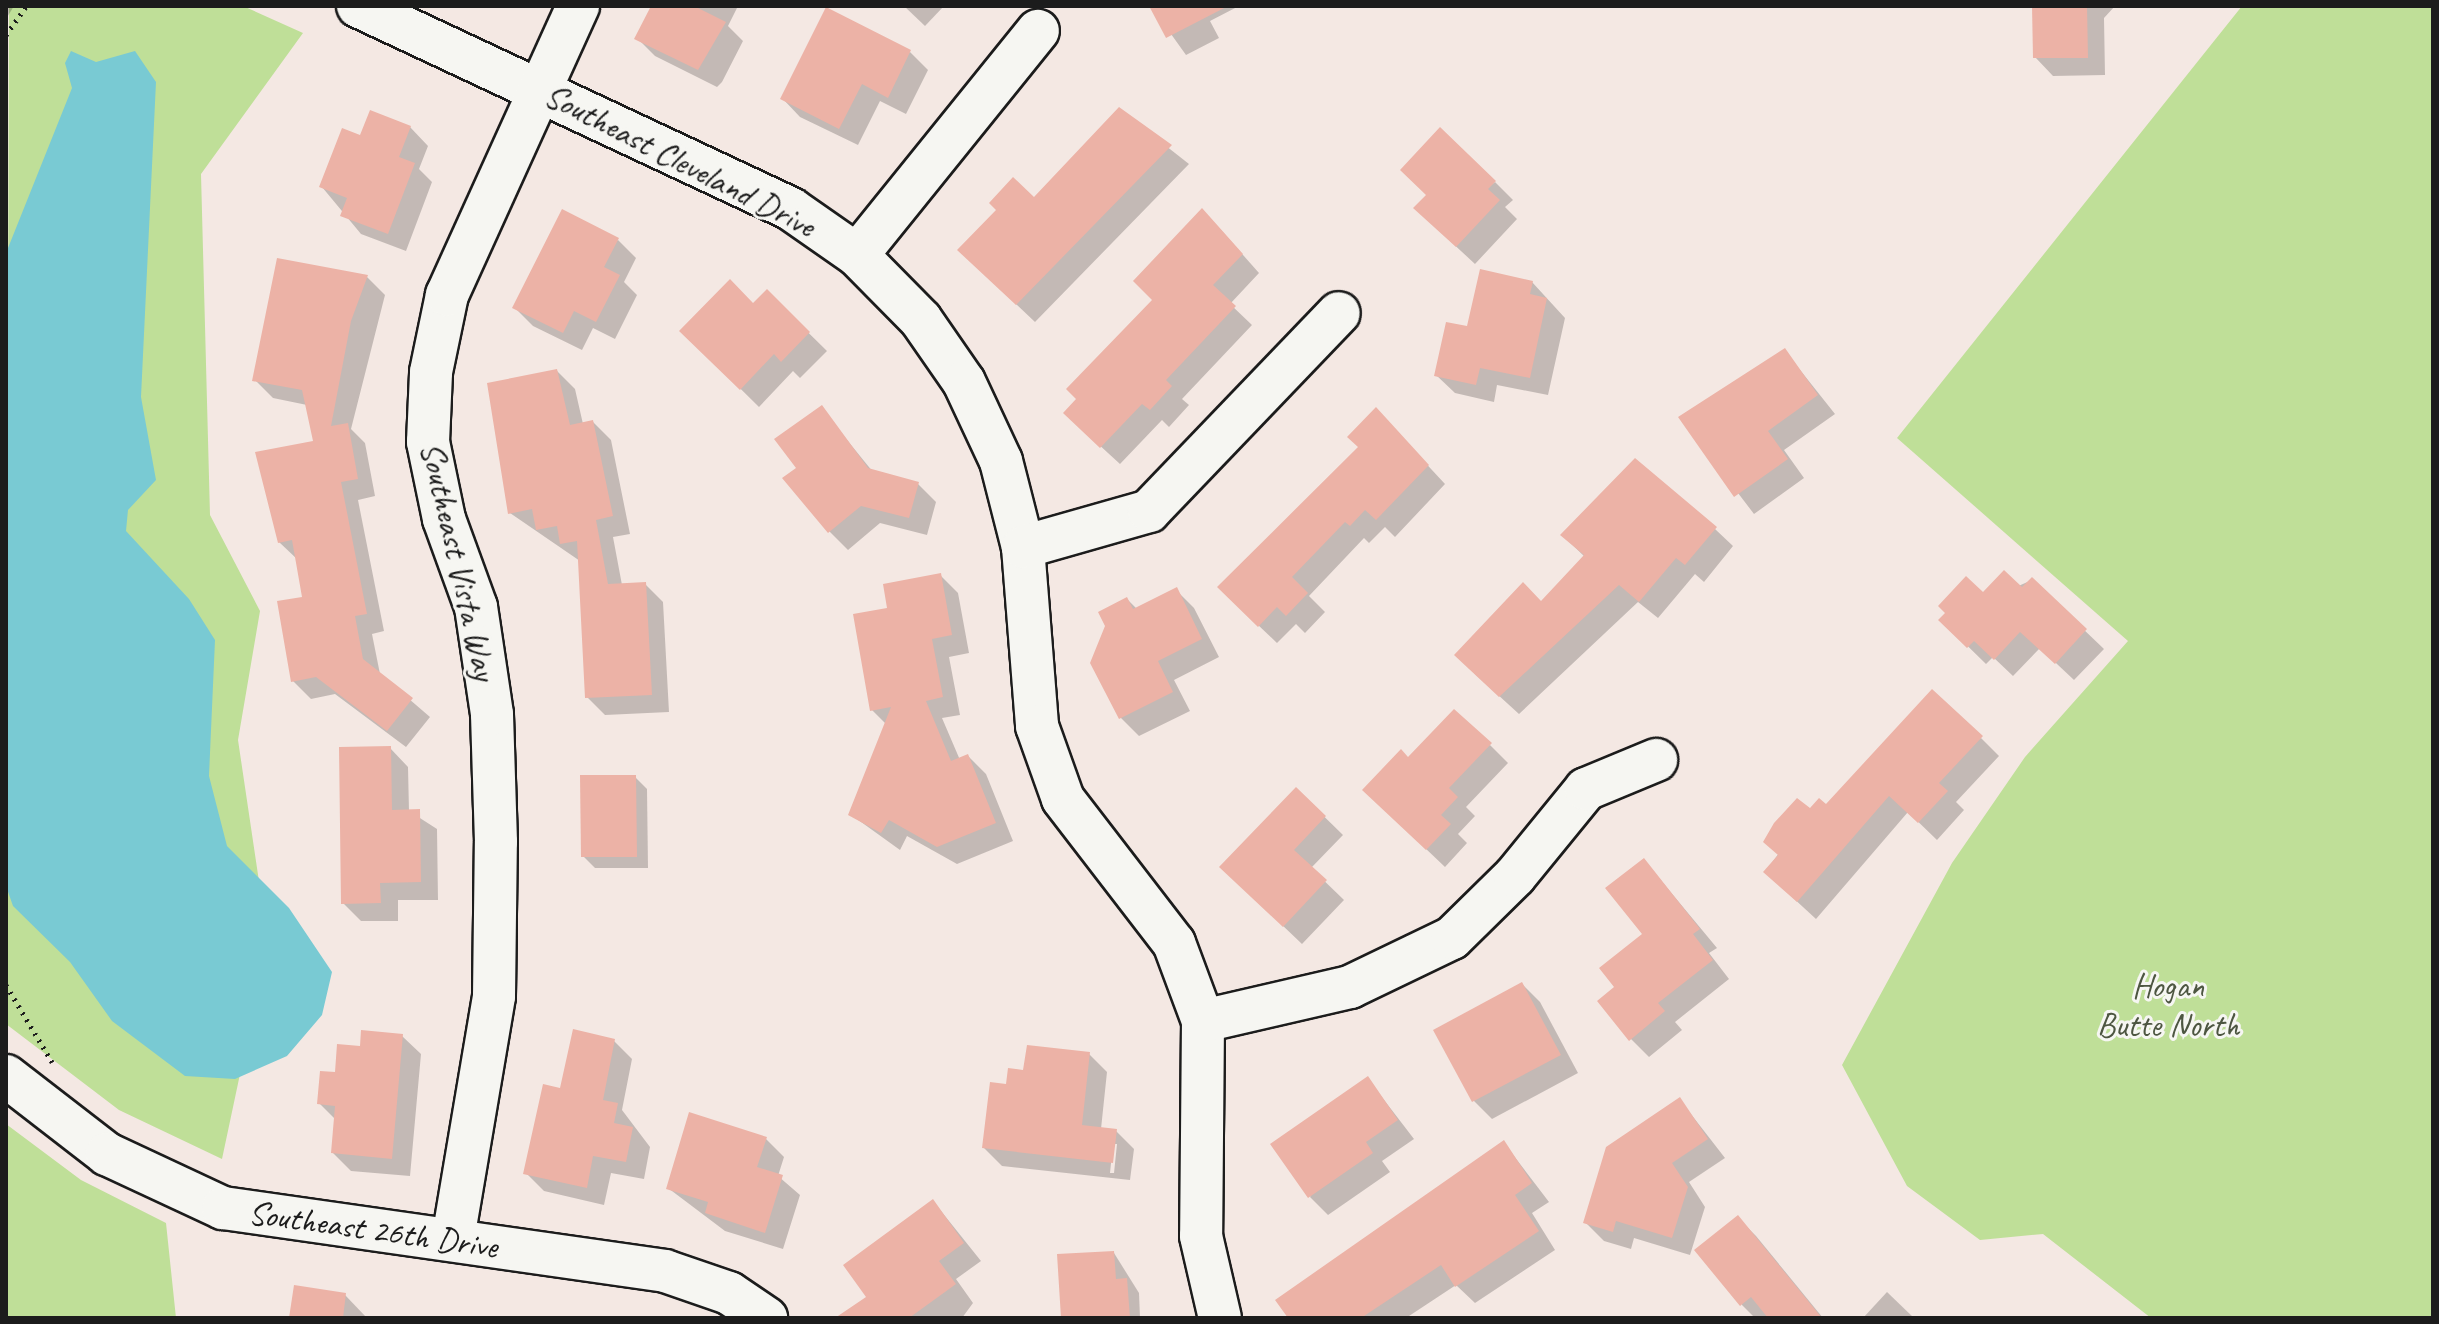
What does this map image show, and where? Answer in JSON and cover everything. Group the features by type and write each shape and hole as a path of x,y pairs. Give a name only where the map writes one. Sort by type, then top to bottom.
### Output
{"street":[{"name":"Southeast Cleveland Drive","path":"358,6 540,88 791,209 857,255 921,320 964,382 1001,461 1023,547 1037,726 1063,799 1174,943 1203,1021 1201,1236 1220,1318"},
{"name":"Southeast Vista Way","path":"453,1239 494,996 496,842 492,714 476,607 444,519 428,442 431,372 447,295 578,6"},
{"path":"857,255 1038,31"},
{"path":"1023,547 1149,511 1339,313"},
{"path":"1203,1021 1350,987 1452,938 1515,876 1586,789 1656,760"},
{"name":"Southeast 26th Drive","path":"6,1076 107,1154 223,1208 665,1271 729,1293 766,1318"}],"path":[{"path":"6,35 26,6"},
{"path":"6,985 46,1041 54,1067 45,1107"}],"green space":[{"path":"9,6 243,6 303,33 201,174 210,515 260,611 238,740 268,942 222,1159 119,1110 6,1024"},
{"name":"Hogan Butte North","path":"2242,6 2433,6 2433,1318 2151,1318 2043,1234 1980,1240 1907,1186 1842,1065 1952,863 2025,757 2128,641 1897,438"},
{"path":"6,1124 81,1180 166,1223 176,1318 6,1318"}],"water":[{"path":"71,51 96,62 135,51 156,82 141,397 156,480 128,510 126,531 189,599 215,640 209,776 227,846 289,908 332,972 322,1015 287,1056 235,1079 185,1076 112,1021 70,962 13,906 6,886 6,253 72,88 65,63"}],"building":[{"path":"651,6 694,6 726,22 698,70 634,39"},
{"path":"1149,6 1228,6 1166,38"},
{"path":"2032,6 2087,6 2088,58 2033,58"},
{"path":"826,7 911,50 888,98 862,84 839,129 780,99"},
{"path":"1119,107 1172,145 1016,305 957,250 996,210 989,203 1013,177 1034,197"},
{"path":"370,110 411,126 399,157 415,163 388,234 340,216 347,198 319,187 342,128 360,135"},
{"path":"1440,127 1496,181 1488,189 1500,200 1456,247 1413,208 1426,195 1400,170"},
{"path":"1202,208 1243,254 1213,285 1236,306 1166,380 1172,386 1150,410 1142,404 1100,448 1063,413 1076,399 1066,389 1152,300 1133,281"},
{"path":"562,209 619,238 604,267 620,275 596,322 574,311 563,333 512,308"},
{"path":"277,258 368,275 351,321 331,426 348,423 358,479 341,482 367,614 355,616 363,659 413,698 387,731 316,677 291,682 277,601 302,597 292,540 278,543 255,452 313,441 302,390 252,381"},
{"path":"1480,269 1533,281 1530,294 1547,298 1530,378 1480,368 1476,385 1434,376 1446,322 1467,326"},
{"path":"730,279 753,303 767,289 810,332 781,362 774,354 740,390 679,331"},
{"path":"1785,348 1818,395 1768,431 1788,459 1734,497 1678,417"},
{"path":"557,369 570,425 593,420 613,516 596,520 608,584 646,582 652,695 585,698 577,541 560,544 557,526 536,530 532,509 508,514 487,383"},
{"path":"822,405 868,468 919,482 909,518 861,506 828,533 782,478 796,468 774,439"},
{"path":"1376,407 1429,465 1376,520 1365,510 1350,526 1345,522 1292,577 1308,593 1286,616 1277,607 1258,627 1217,587 1358,447 1347,437"},
{"path":"1635,458 1717,527 1685,565 1676,558 1639,602 1619,585 1499,697 1454,655 1523,582 1541,601 1584,555 1560,535"},
{"path":"2004,570 2022,587 2032,577 2087,629 2055,664 2020,632 1994,660 1974,641 1967,648 1938,620 1945,613 1938,606 1966,576 1983,592"},
{"path":"941,573 952,635 932,639 943,697 926,701 951,761 968,754 996,823 937,847 889,820 881,833 848,815 891,707 870,711 853,614 887,608 883,584"},
{"path":"1177,587 1202,639 1158,661 1173,692 1119,719 1090,663 1105,626 1098,612 1127,597 1133,609"},
{"path":"1932,689 1983,736 1939,783 1948,791 1918,823 1889,796 1797,902 1763,872 1778,855 1763,842 1774,823 1797,798 1810,808 1819,798 1826,804"},
{"path":"1454,709 1492,743 1449,788 1458,797 1441,815 1451,824 1426,850 1362,790 1401,749 1408,757"},
{"path":"391,746 392,810 420,809 421,882 380,883 381,903 341,904 339,747"},
{"path":"580,775 636,775 637,857 581,857"},
{"path":"1296,787 1326,816 1294,850 1327,880 1283,927 1219,867"},
{"path":"1644,858 1700,929 1693,934 1713,960 1658,1003 1665,1011 1629,1041 1597,1001 1614,987 1599,968 1642,934 1605,888"},
{"path":"1522,982 1561,1055 1472,1102 1433,1030"},
{"path":"573,1029 615,1039 603,1100 618,1103 614,1123 633,1127 626,1162 593,1156 587,1188 523,1174 543,1084 560,1088"},
{"path":"361,1030 403,1034 392,1159 331,1153 335,1106 317,1104 320,1071 335,1072 337,1044 360,1046"},
{"path":"1027,1045 1090,1052 1082,1125 1117,1129 1113,1163 982,1148 990,1082 1006,1084 1008,1068 1023,1070"},
{"path":"1368,1076 1398,1120 1366,1142 1373,1153 1308,1198 1270,1144"},
{"path":"1680,1097 1708,1139 1672,1163 1688,1187 1672,1238 1616,1221 1613,1232 1583,1223 1606,1147"},
{"path":"689,1112 767,1137 757,1167 783,1175 765,1233 705,1213 708,1202 666,1189"},
{"path":"1504,1140 1532,1183 1515,1195 1539,1231 1455,1287 1441,1265 1361,1318 1288,1318 1275,1300"},
{"path":"933,1199 964,1243 939,1261 956,1284 909,1318 835,1318 866,1297 843,1265"},
{"path":"1738,1215 1822,1318 1768,1318 1751,1297 1740,1306 1694,1250"},
{"path":"1114,1251 1116,1279 1127,1278 1130,1318 1061,1318 1057,1254"},
{"path":"294,1285 346,1293 343,1318 289,1318"}]}
